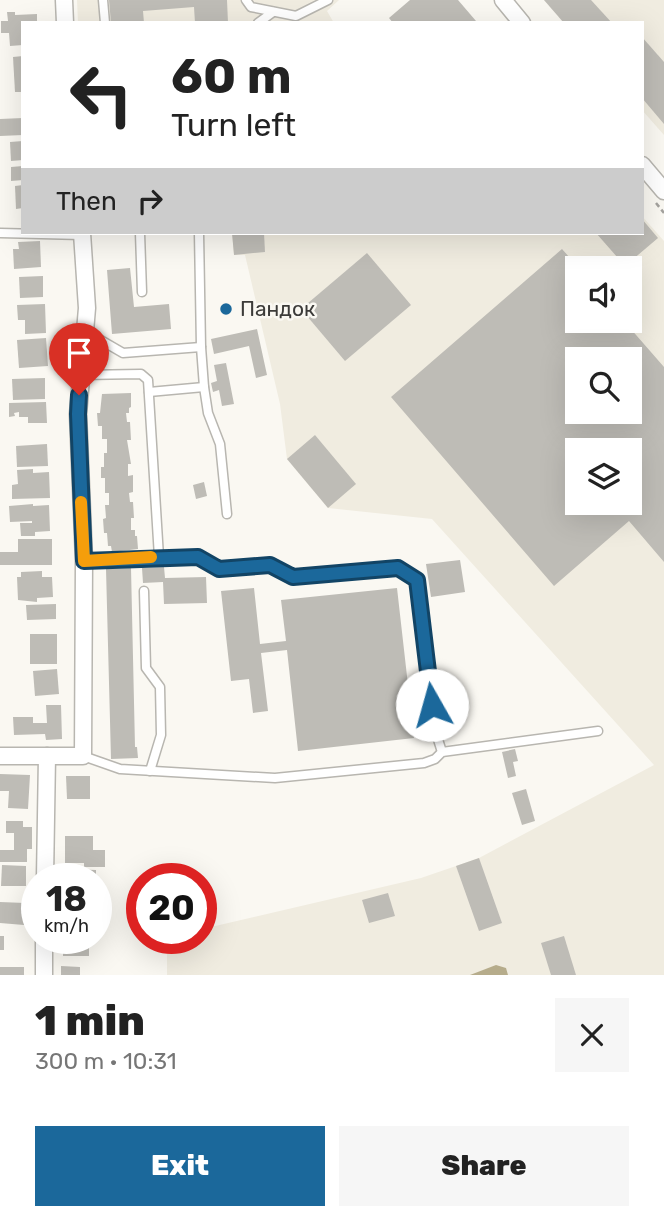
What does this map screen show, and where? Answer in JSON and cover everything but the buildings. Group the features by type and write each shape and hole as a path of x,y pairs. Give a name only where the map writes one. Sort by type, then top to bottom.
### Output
{"street":[{"path":"64,0 65,21"},
{"path":"503,0 520,21"},
{"path":"644,167 664,191"},
{"path":"0,756 83,756 84,561 78,414 87,308 82,235"},
{"path":"45,863 47,757"},
{"path":"44,954 44,975"}],"lane":[{"path":"103,0 105,21"},
{"path":"246,0 251,7 296,16 328,0"},
{"path":"261,21 272,12"},
{"path":"0,233 21,233"},
{"path":"140,235 142,292"},
{"path":"200,235 204,387 208,413 220,444 227,514"},
{"path":"85,331 123,353 201,347"},
{"path":"81,375 141,374 148,380 159,557"},
{"path":"149,392 204,387"},
{"path":"84,561 198,557 219,569 270,565 293,577 398,568 417,580 435,730 442,752"},
{"path":"144,592 146,668 160,688 161,735 150,771"},
{"path":"83,756 120,769 275,778 424,763 435,759 442,752 598,731"}],"shaded area":[{"path":"77,0 339,0 327,11 333,21 78,21"},
{"path":"544,0 664,0 664,135 644,112 644,21 562,21"},
{"path":"644,218 664,241 664,975 167,975 167,954 217,954 217,926 421,878 479,858 654,765 432,519 328,508 287,459 280,404 245,255 234,255 232,235 644,235"},
{"path":"496,965 506,968 508,975 470,975"}],"slow traffic":[{"path":"81,502 84,561 151,557"}],"place":[{"name":"Пандок","path":"226,309"}],"route":[{"path":"79,395 84,561 198,557 219,569 270,565 293,577 398,568 417,580 432,705"}]}
